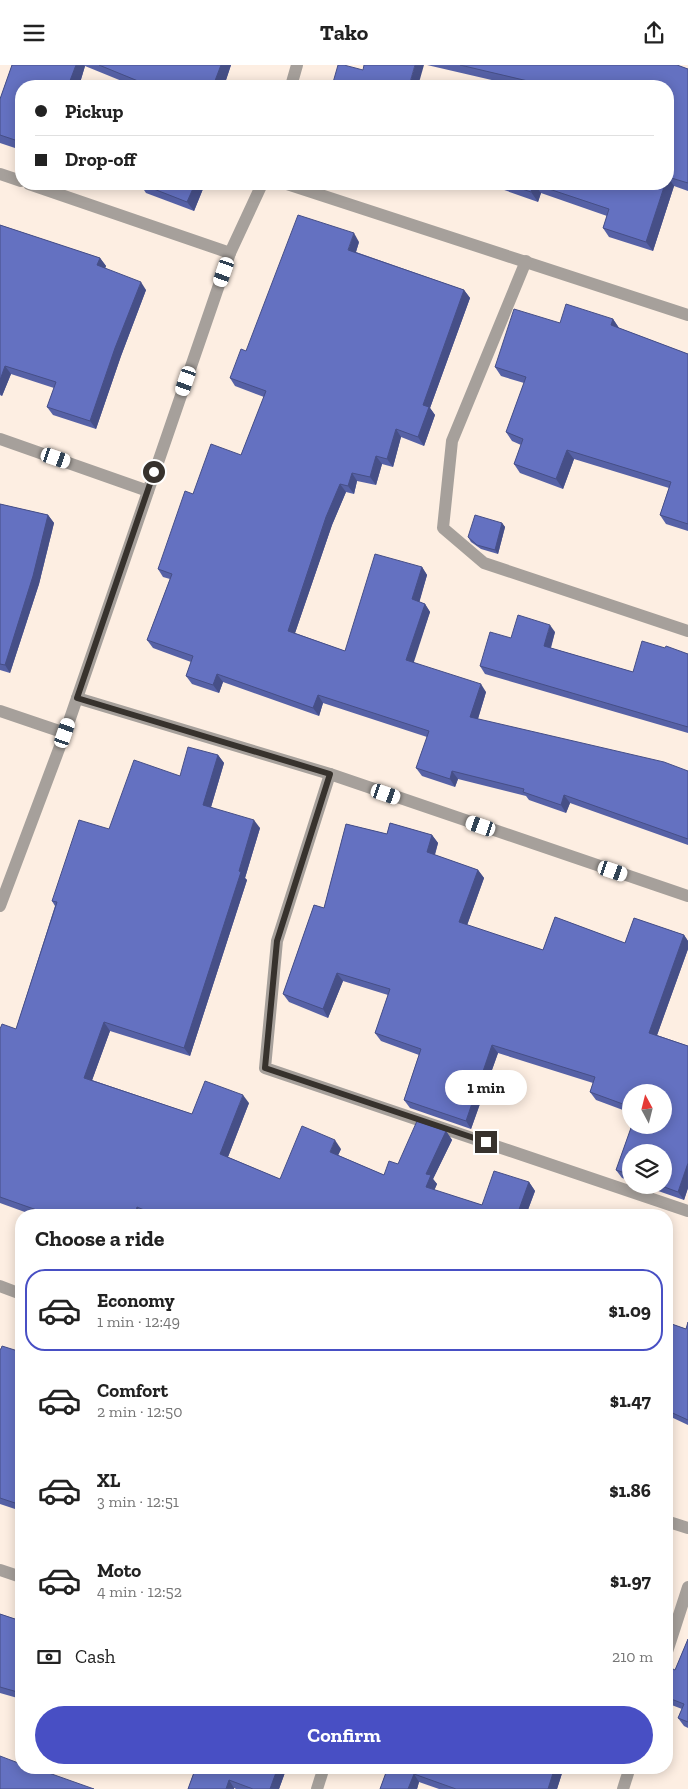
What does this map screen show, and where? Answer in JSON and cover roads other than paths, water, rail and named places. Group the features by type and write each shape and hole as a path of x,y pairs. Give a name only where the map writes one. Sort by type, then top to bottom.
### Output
{"street":[{"path":"293,80 297,65"},
{"path":"0,174 15,179"},
{"path":"46,190 230,253"},
{"path":"0,906 65,733 230,253 259,190"},
{"path":"306,190 688,315"},
{"path":"526,261 452,441 443,528 484,563 688,631"},
{"path":"0,439 148,491"},
{"path":"77,698 330,774 688,897"},
{"path":"0,711 65,733"},
{"path":"330,774 277,941 265,1068 688,1211"},
{"path":"0,1287 15,1292"},
{"path":"673,1523 688,1528"},
{"path":"0,1570 15,1575"},
{"path":"673,1633 688,1587"},
{"path":"317,1789 322,1774"},
{"path":"623,1789 628,1774"}]}
